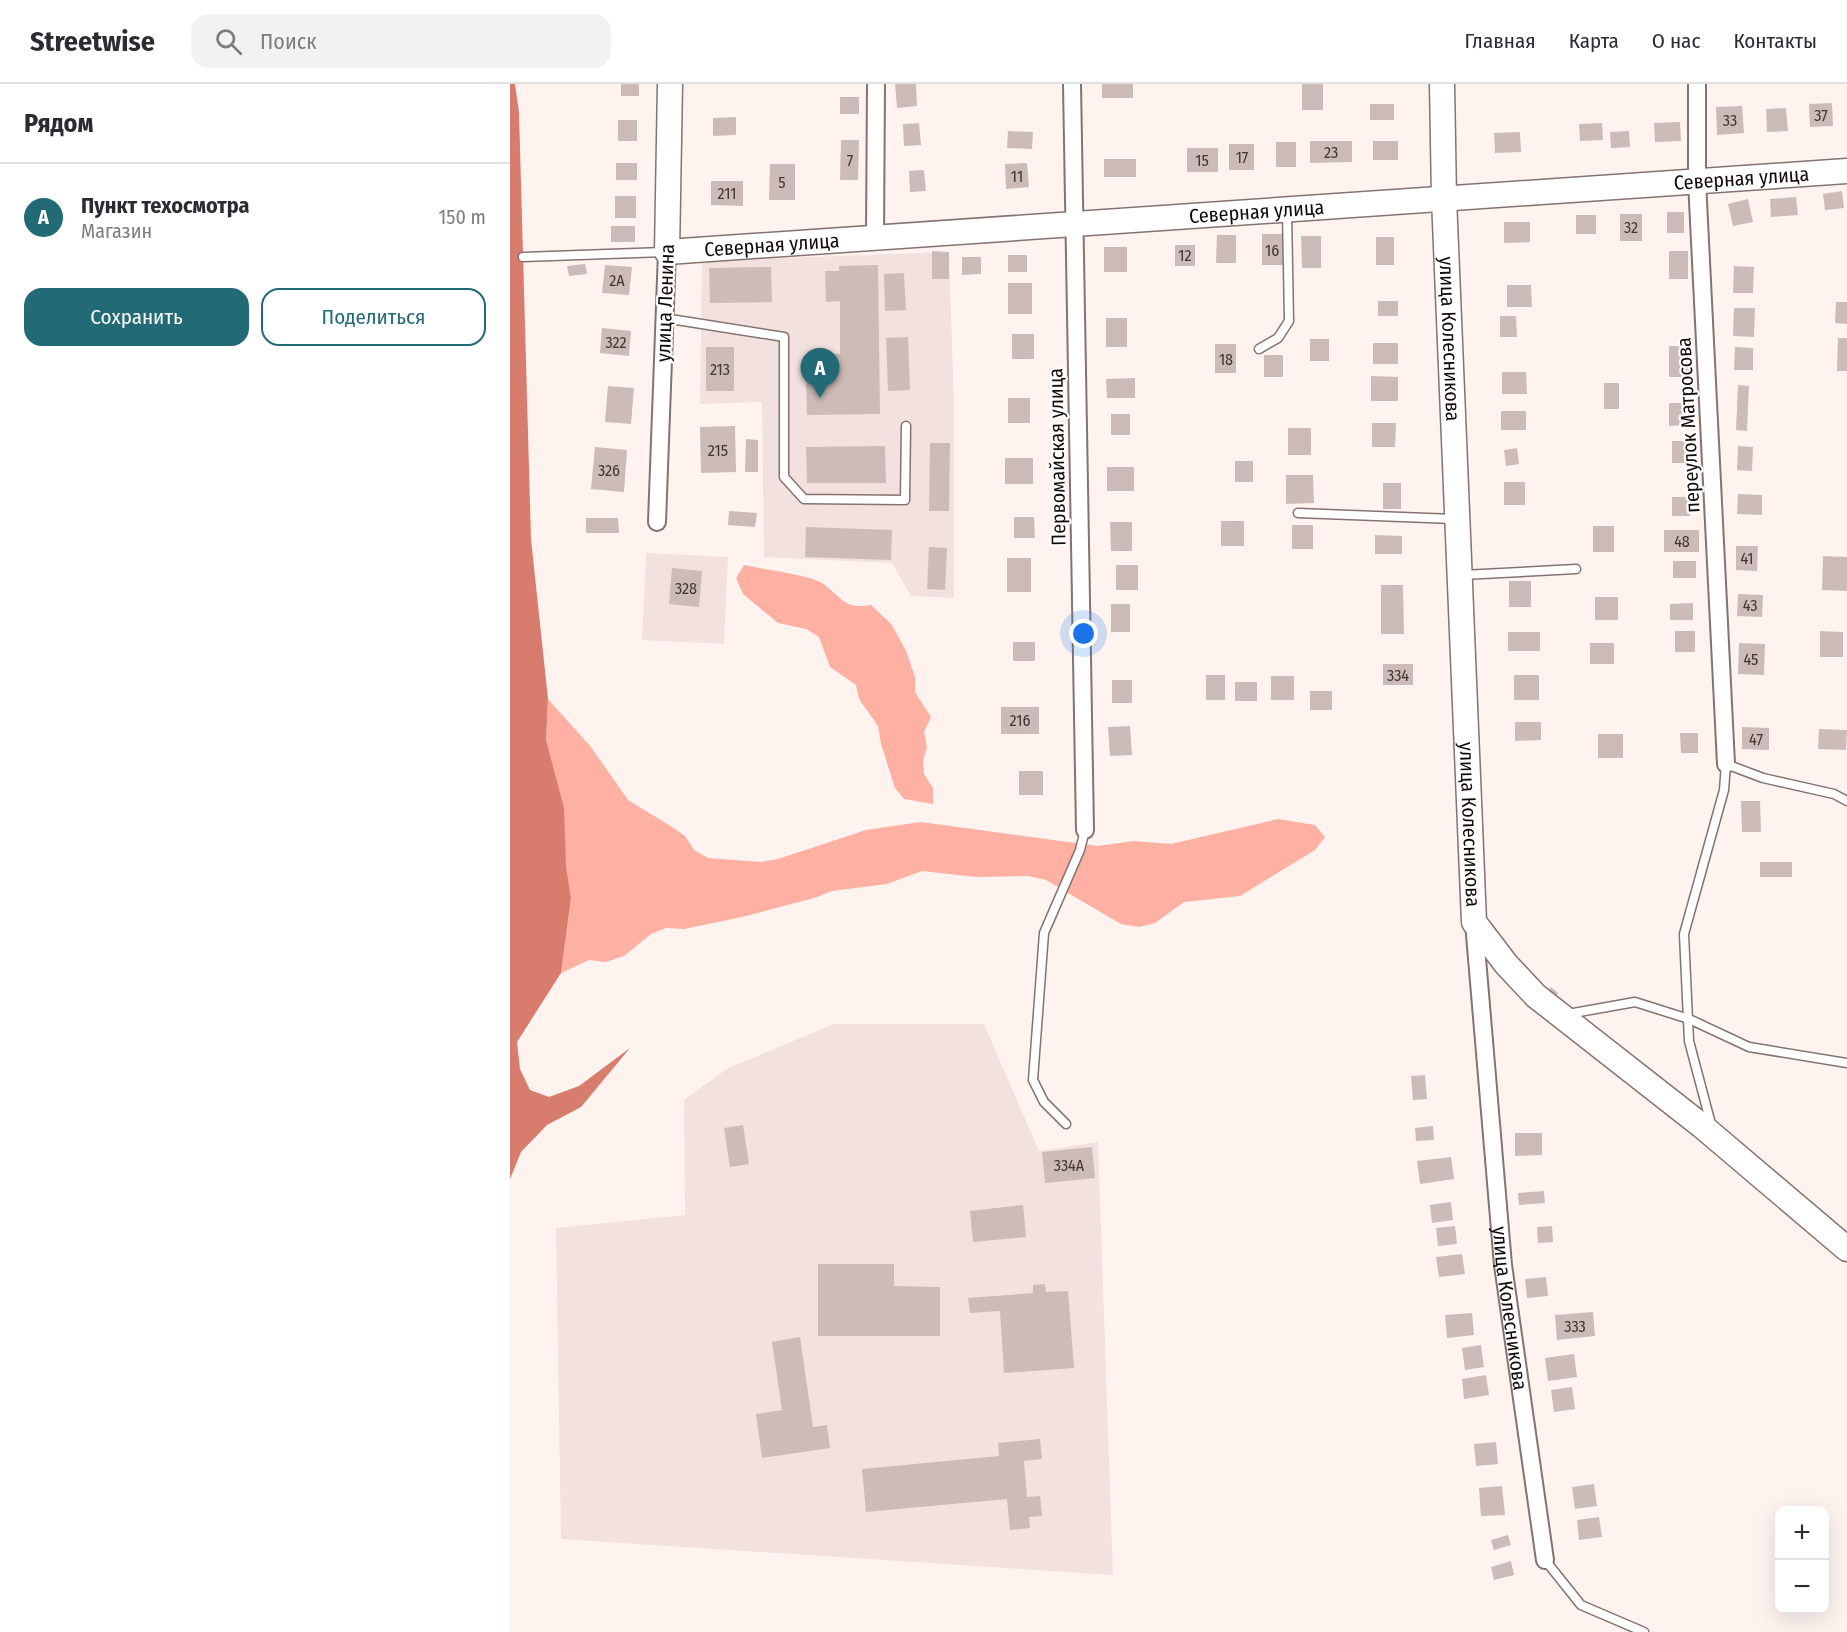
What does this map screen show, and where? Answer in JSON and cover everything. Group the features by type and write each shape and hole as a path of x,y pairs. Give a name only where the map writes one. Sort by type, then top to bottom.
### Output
{"street":[{"name":"улица Ленина","path":"657,522 670,84"},
{"path":"875,237 876,84"},
{"name":"Первомайская улица","path":"1072,84 1085,830"},
{"name":"улица Колесникова","path":"1442,84 1444,198 1474,922 1503,1265 1545,1560"},
{"name":"переулок Матросова","path":"1697,84 1697,181 1726,764"},
{"name":"Северная улица","path":"666,252 1847,171"},
{"path":"1474,922 1506,964 1536,996 1714,1136 1847,1249"}],"lane":[{"path":"1259,349 1278,338 1288,321 1287,209"},
{"path":"523,257 666,252"},
{"path":"664,318 784,337 784,477 804,500 905,500 906,426"},
{"path":"1298,513 1457,519"},
{"path":"1459,575 1576,569"},
{"path":"1714,1136 1689,1041 1684,934 1724,790 1726,764 1763,778 1834,794 1847,801"},
{"path":"1066,1124 1044,1102 1033,1080 1044,933 1072,870 1085,830"},
{"path":"1560,1015 1635,1002 1689,1019 1749,1047 1847,1064"},
{"path":"1545,1560 1581,1605 1644,1632"}],"shaded area":[{"path":"510,84 515,84 519,112 531,539 548,699 546,740 564,808 566,866 571,898 561,973 517,1042 520,1069 530,1090 549,1097 579,1086 630,1048 581,1107 547,1125 521,1152 510,1179"},
{"path":"949,252 954,408 954,598 911,596 892,563 764,557 762,402 700,404 702,261"},
{"path":"646,553 728,557 724,644 642,640"},
{"path":"744,565 816,580 849,604 871,605 892,625 906,651 915,677 915,692 931,717 924,732 927,747 923,761 924,774 933,788 933,804 904,799 895,788 881,744 878,726 859,699 856,685 830,667 819,637 806,629 778,623 743,594 736,578"},
{"path":"548,699 591,747 628,800 685,836 694,850 708,858 761,862 778,859 866,830 921,822 1098,846 1133,841 1171,844 1278,819 1315,825 1325,837 1315,850 1240,896 1184,902 1155,923 1139,927 1121,924 1046,880 1028,876 976,877 922,871 887,884 832,891 742,917 684,929 666,928 651,934 624,956 606,962 589,960 561,973 571,898 546,740"},
{"path":"834,1024 984,1024 1039,1151 1098,1142 1113,1575 561,1539 556,1228 685,1215 684,1100 728,1068"}],"building":[{"path":"621,84 639,84 639,96 621,96"},
{"path":"895,84 916,84 917,106 897,108"},
{"path":"1102,84 1133,84 1133,98 1102,98"},
{"path":"1302,84 1323,84 1323,110 1302,110"},
{"path":"840,97 859,97 859,114 840,114"},
{"path":"1832,103 1833,126 1810,127 1809,104"},
{"path":"1370,104 1394,104 1394,120 1370,120"},
{"path":"1742,106 1744,133 1717,135 1716,107"},
{"path":"1786,108 1788,131 1767,132 1766,109"},
{"path":"736,117 736,135 713,136 713,118"},
{"path":"618,120 637,120 637,141 618,141"},
{"path":"1680,122 1681,141 1655,142 1654,123"},
{"path":"919,123 921,145 904,146 903,124"},
{"path":"1602,123 1603,140 1580,141 1579,124"},
{"path":"1008,131 1033,132 1032,149 1007,148"},
{"path":"1629,131 1630,147 1611,148 1610,132"},
{"path":"1520,132 1521,152 1495,153 1494,133"},
{"path":"841,140 859,140 858,180 840,180"},
{"path":"1310,141 1352,141 1352,162 1310,163"},
{"path":"1373,141 1398,141 1398,160 1373,160"},
{"path":"1276,142 1296,142 1296,167 1276,167"},
{"path":"1229,144 1254,144 1254,170 1229,170"},
{"path":"1187,148 1218,148 1218,172 1187,172"},
{"path":"1104,159 1136,159 1136,177 1104,177"},
{"path":"616,163 637,163 637,180 616,180"},
{"path":"1027,163 1029,187 1006,189 1005,164"},
{"path":"770,164 795,164 795,200 769,200"},
{"path":"924,170 926,191 910,192 909,171"},
{"path":"711,181 743,181 743,206 711,205"},
{"path":"1842,191 1844,208 1825,210 1823,194"},
{"path":"615,196 636,196 636,218 615,218"},
{"path":"1796,197 1798,215 1771,217 1770,199"},
{"path":"1748,199 1753,222 1733,226 1728,204"},
{"path":"1667,212 1684,212 1684,233 1667,233"},
{"path":"1620,214 1642,214 1642,241 1620,241"},
{"path":"1576,215 1596,215 1596,234 1576,234"},
{"path":"1504,222 1530,222 1530,242 1504,243"},
{"path":"611,226 635,226 635,242 611,242"},
{"path":"1262,234 1283,234 1283,265 1262,265"},
{"path":"1217,235 1236,235 1236,263 1216,263"},
{"path":"1301,236 1321,236 1321,268 1302,268"},
{"path":"1376,237 1394,237 1394,265 1376,265"},
{"path":"1175,245 1195,245 1195,266 1175,266"},
{"path":"1104,247 1127,247 1127,272 1104,272"},
{"path":"932,251 949,252 949,279 932,279"},
{"path":"1669,251 1688,251 1688,279 1669,279"},
{"path":"1008,255 1027,255 1027,272 1008,272"},
{"path":"962,257 981,257 981,274 962,275"},
{"path":"585,264 587,274 569,276 567,266"},
{"path":"605,265 632,267 629,295 602,293"},
{"path":"878,265 880,414 807,415 806,379 824,379 824,354 840,354 840,301 826,302 825,271 839,271 839,266"},
{"path":"1734,266 1754,267 1753,293 1733,293"},
{"path":"771,267 772,302 710,303 709,268"},
{"path":"904,273 906,310 885,311 884,274"},
{"path":"1008,283 1032,283 1032,314 1008,314"},
{"path":"1507,285 1531,285 1532,307 1507,307"},
{"path":"1378,301 1398,301 1398,316 1378,316"},
{"path":"1836,302 1847,302 1847,324 1835,323"},
{"path":"1734,308 1755,308 1754,337 1733,336"},
{"path":"1500,316 1516,316 1517,337 1500,337"},
{"path":"1106,318 1127,318 1127,347 1106,347"},
{"path":"602,328 631,331 629,356 600,353"},
{"path":"1012,334 1034,334 1034,359 1012,359"},
{"path":"908,337 910,390 888,391 886,338"},
{"path":"1838,338 1847,338 1847,371 1837,371"},
{"path":"1310,339 1329,339 1329,361 1310,361"},
{"path":"1373,343 1398,343 1398,364 1373,364"},
{"path":"1215,344 1236,344 1236,373 1215,373"},
{"path":"1669,346 1688,346 1688,377 1669,377"},
{"path":"706,347 734,347 734,391 706,391"},
{"path":"1735,347 1753,348 1753,370 1734,370"},
{"path":"1264,355 1283,355 1283,377 1264,377"},
{"path":"1502,372 1526,372 1527,394 1502,394"},
{"path":"1371,376 1398,377 1398,401 1371,401"},
{"path":"1135,378 1135,398 1107,398 1106,379"},
{"path":"1604,383 1619,383 1619,409 1604,409"},
{"path":"1738,385 1749,386 1747,431 1736,430"},
{"path":"608,386 634,388 631,424 605,422"},
{"path":"1008,398 1030,398 1030,423 1008,423"},
{"path":"1669,403 1687,403 1687,425 1669,426"},
{"path":"1501,411 1526,411 1526,430 1501,430"},
{"path":"1111,414 1130,414 1130,435 1111,435"},
{"path":"1372,423 1396,423 1395,447 1372,447"},
{"path":"735,426 736,472 701,473 700,427"},
{"path":"1288,428 1311,428 1311,455 1288,455"},
{"path":"746,439 758,440 758,472 745,472"},
{"path":"1672,441 1694,441 1694,463 1672,463"},
{"path":"930,443 950,443 949,511 929,511"},
{"path":"885,446 886,483 807,483 806,447"},
{"path":"1738,446 1753,447 1752,471 1737,470"},
{"path":"595,447 627,450 624,492 591,489"},
{"path":"1517,448 1519,464 1506,466 1504,450"},
{"path":"1005,458 1033,458 1033,484 1005,484"},
{"path":"1235,461 1253,461 1253,482 1235,482"},
{"path":"1107,467 1134,467 1134,491 1107,491"},
{"path":"1286,475 1313,475 1314,503 1286,504"},
{"path":"1504,482 1525,482 1525,505 1504,505"},
{"path":"1383,483 1401,483 1401,509 1383,509"},
{"path":"1738,494 1762,495 1762,515 1737,514"},
{"path":"1672,497 1690,497 1690,516 1672,516"},
{"path":"729,511 757,513 755,527 728,525"},
{"path":"1014,517 1034,517 1035,538 1014,538"},
{"path":"586,518 618,518 619,533 586,533"},
{"path":"1221,521 1244,521 1244,546 1221,546"},
{"path":"1110,522 1132,522 1132,551 1111,551"},
{"path":"1292,525 1313,525 1313,549 1292,549"},
{"path":"1593,526 1614,526 1614,552 1593,552"},
{"path":"806,527 892,530 891,560 805,557"},
{"path":"1664,530 1699,530 1699,552 1664,552"},
{"path":"1375,535 1402,536 1402,554 1375,554"},
{"path":"1736,546 1758,546 1757,571 1736,570"},
{"path":"929,547 947,548 945,590 927,589"},
{"path":"1823,556 1847,557 1847,591 1822,590"},
{"path":"1007,558 1031,558 1031,592 1007,592"},
{"path":"1673,561 1696,561 1696,578 1673,578"},
{"path":"1116,565 1138,565 1138,590 1116,590"},
{"path":"672,568 702,571 699,607 669,604"},
{"path":"1509,581 1531,581 1531,607 1509,607"},
{"path":"1381,585 1403,585 1404,634 1381,634"},
{"path":"1738,594 1763,595 1762,617 1737,616"},
{"path":"1595,597 1618,597 1618,620 1595,620"},
{"path":"1693,603 1693,620 1670,620 1670,604"},
{"path":"1111,604 1130,604 1130,632 1111,632"},
{"path":"1675,631 1695,631 1695,652 1675,652"},
{"path":"1820,631 1843,632 1843,657 1820,657"},
{"path":"1508,632 1540,632 1540,651 1508,651"},
{"path":"1013,642 1035,642 1035,661 1013,661"},
{"path":"1590,643 1614,643 1614,664 1590,664"},
{"path":"1739,643 1765,644 1764,675 1738,674"},
{"path":"1383,664 1413,664 1413,685 1383,685"},
{"path":"1206,675 1225,675 1225,700 1206,700"},
{"path":"1514,675 1539,675 1539,700 1514,700"},
{"path":"1271,676 1294,676 1294,700 1271,700"},
{"path":"1112,680 1132,680 1132,703 1112,703"},
{"path":"1235,682 1257,682 1257,701 1235,701"},
{"path":"1310,691 1332,691 1332,710 1310,710"},
{"path":"1001,707 1039,707 1039,734 1001,734"},
{"path":"1515,722 1541,722 1541,740 1515,741"},
{"path":"1130,726 1132,755 1110,756 1108,727"},
{"path":"1742,727 1769,728 1769,750 1742,749"},
{"path":"1819,729 1847,730 1846,750 1818,749"},
{"path":"1680,733 1698,733 1698,753 1681,753"},
{"path":"1598,734 1623,734 1623,758 1598,758"},
{"path":"1019,771 1043,771 1043,795 1019,795"},
{"path":"1741,801 1760,801 1761,832 1742,832"},
{"path":"1760,862 1792,862 1792,877 1760,877"},
{"path":"1551,987 1558,993 1554,998 1547,992"},
{"path":"1425,1075 1427,1099 1413,1100 1411,1076"},
{"path":"743,1125 749,1164 730,1167 724,1128"},
{"path":"1433,1126 1434,1140 1416,1141 1415,1128"},
{"path":"1515,1133 1542,1133 1542,1155 1515,1156"},
{"path":"1092,1147 1095,1178 1045,1183 1042,1152"},
{"path":"1451,1157 1454,1179 1420,1184 1417,1161"},
{"path":"1544,1191 1545,1203 1519,1205 1518,1193"},
{"path":"1451,1202 1453,1220 1432,1223 1430,1205"},
{"path":"1023,1205 1026,1237 973,1242 970,1211"},
{"path":"1455,1226 1457,1244 1438,1246 1436,1228"},
{"path":"1552,1226 1553,1242 1538,1243 1537,1227"},
{"path":"1462,1254 1465,1274 1439,1277 1436,1257"},
{"path":"818,1264 894,1264 894,1286 940,1287 940,1336 818,1336"},
{"path":"1546,1277 1548,1296 1527,1298 1525,1279"},
{"path":"1045,1284 1046,1292 1068,1291 1074,1368 1004,1373 1000,1311 970,1313 968,1298 1033,1293 1033,1285"},
{"path":"1593,1312 1595,1336 1557,1340 1555,1315"},
{"path":"1472,1313 1474,1335 1447,1338 1445,1315"},
{"path":"800,1337 813,1427 827,1425 830,1448 762,1458 756,1414 782,1410 772,1342"},
{"path":"1481,1345 1484,1367 1465,1370 1462,1348"},
{"path":"1574,1354 1577,1377 1548,1381 1545,1358"},
{"path":"1486,1375 1489,1395 1464,1399 1462,1379"},
{"path":"1572,1387 1575,1409 1554,1412 1551,1390"},
{"path":"1040,1439 1042,1459 1024,1461 1027,1497 1040,1496 1042,1516 1029,1517 1030,1528 1010,1530 1007,1499 866,1512 862,1469 999,1456 998,1443"},
{"path":"1496,1442 1498,1464 1476,1466 1474,1444"},
{"path":"1594,1484 1597,1506 1575,1509 1572,1487"},
{"path":"1502,1486 1505,1515 1481,1516 1479,1488"},
{"path":"1599,1517 1602,1537 1579,1540 1577,1520"},
{"path":"1508,1535 1511,1545 1494,1550 1491,1540"},
{"path":"1511,1561 1514,1575 1494,1580 1491,1567"}],"place":[{"name":"Пункт техосмотра","path":"820,398"}]}
